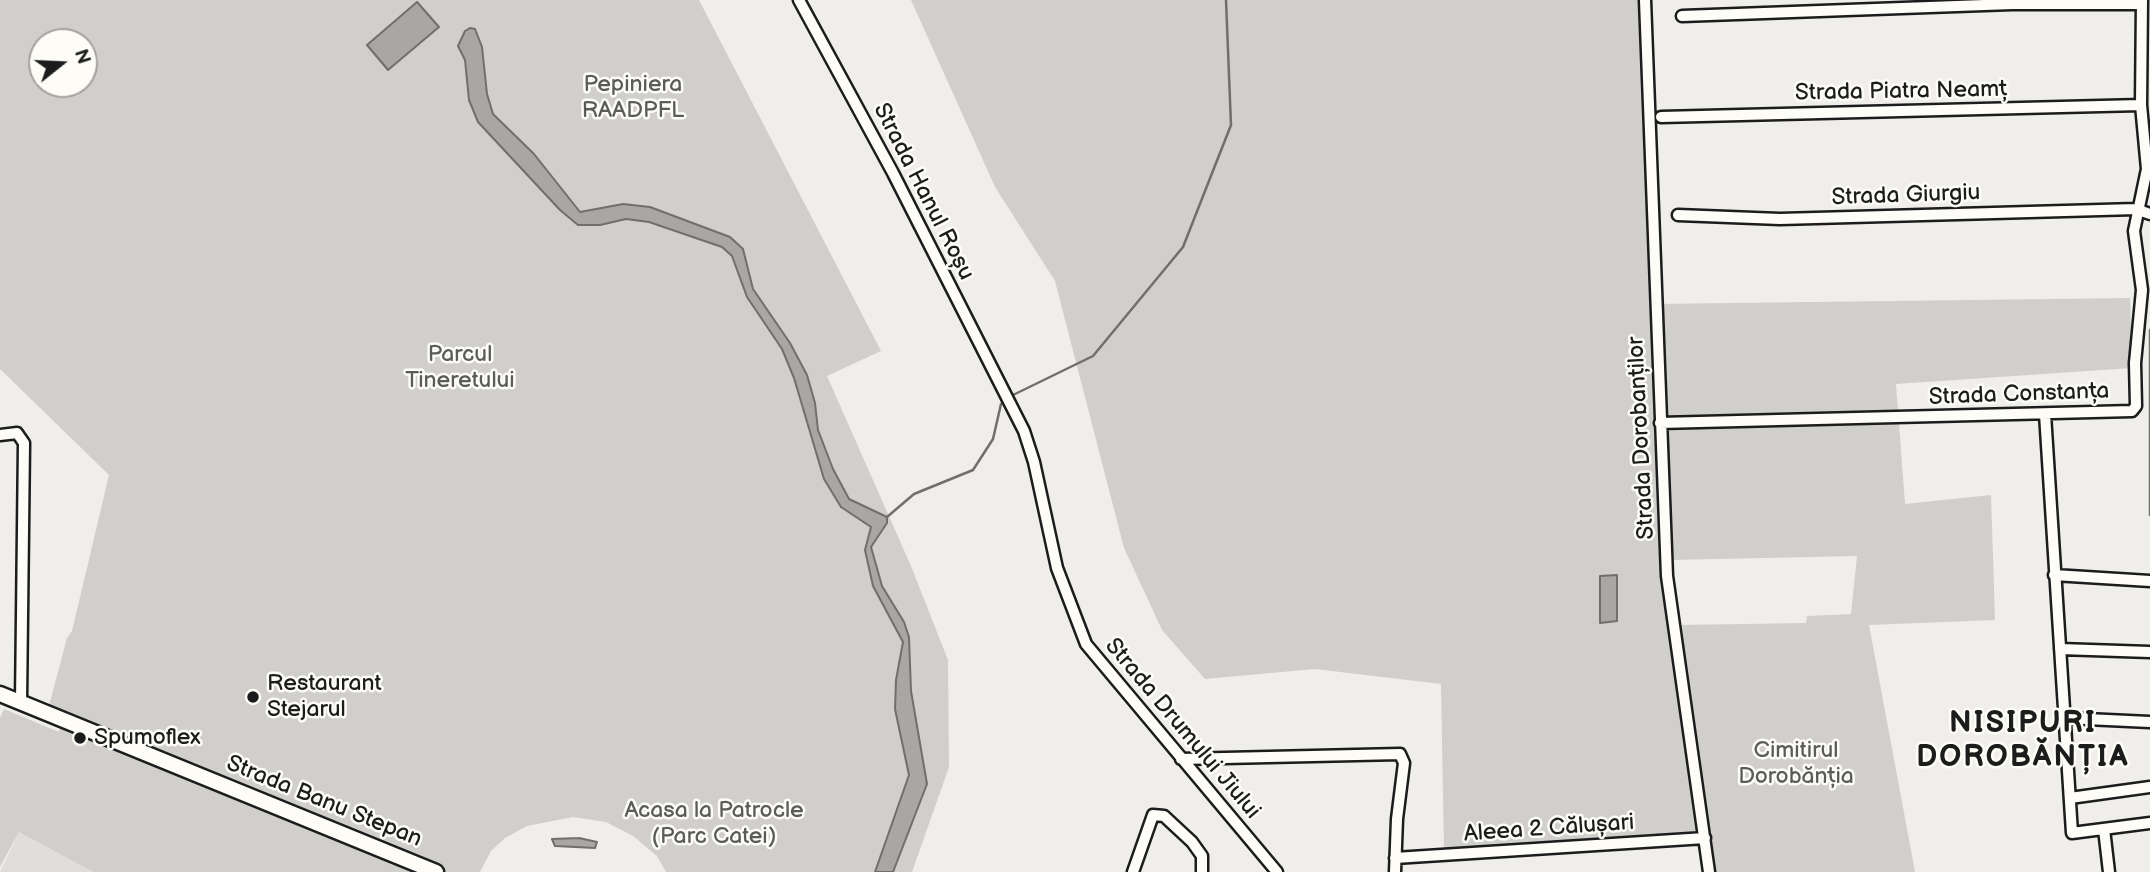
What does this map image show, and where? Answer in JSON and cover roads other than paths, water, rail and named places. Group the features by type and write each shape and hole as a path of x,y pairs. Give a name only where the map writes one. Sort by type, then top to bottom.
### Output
{"main road":[{"name":"Strada Banu Stepan","path":"0,694 436,872"}],"street":[{"name":"Strada Hanul Roșu","path":"799,0 893,173 1009,404"},
{"name":"Strada Dorobanților","path":"1645,0 1668,576 1709,872"},
{"name":"Strada Constanța","path":"1660,423 2132,411 2136,406 2136,363 2142,290 2135,245 2136,209 2148,169 2141,105 2145,31 2141,2"},
{"path":"1682,16 2141,2"},
{"name":"Strada Piatra Neamț","path":"1661,117 2141,105"},
{"path":"2136,209 2150,214"},
{"name":"Strada Giurgiu","path":"1678,215 1780,219 2136,209"},
{"name":"Strada Drumului Jiului","path":"1009,404 1024,431 1034,462 1057,568 1086,644 1277,872"},
{"path":"2045,414 2072,833 2150,823"},
{"path":"0,435 17,433 24,443 21,702"},
{"path":"2054,575 2150,581"},
{"path":"2060,649 2150,652"},
{"path":"2065,719 2150,722"},
{"path":"1181,758 1395,752 1402,756 1404,763 1395,872"},
{"path":"2070,798 2150,787"},
{"path":"1133,872 1153,815 1164,816 1192,842 1202,856 1202,872"},
{"path":"2104,829 2109,872"},
{"name":"Aleea 2 Călușari","path":"1395,858 1705,838"}],"waterway":[{"path":"1013,395 1093,356 1183,247 1231,125 1226,0"},
{"path":"2150,330 2150,515"},
{"path":"887,517 914,494 973,470 993,439 1001,404"}],"place":[{"name":"Restaurant Stejarul","path":"253,697"},
{"name":"Spumoflex","path":"80,738"}],"district":[{"name":"NISIPURI DOROBĂNȚIA","path":"2023,741"}],"park label":[{"name":"Pepiniera RAADPFL","path":"633,98"},
{"name":"Parcul Tineretului","path":"460,368"},
{"name":"Cimitirul Dorobănția","path":"1796,764"},
{"name":"Acasa la Patrocle (Parc Catei)","path":"714,824"}]}
